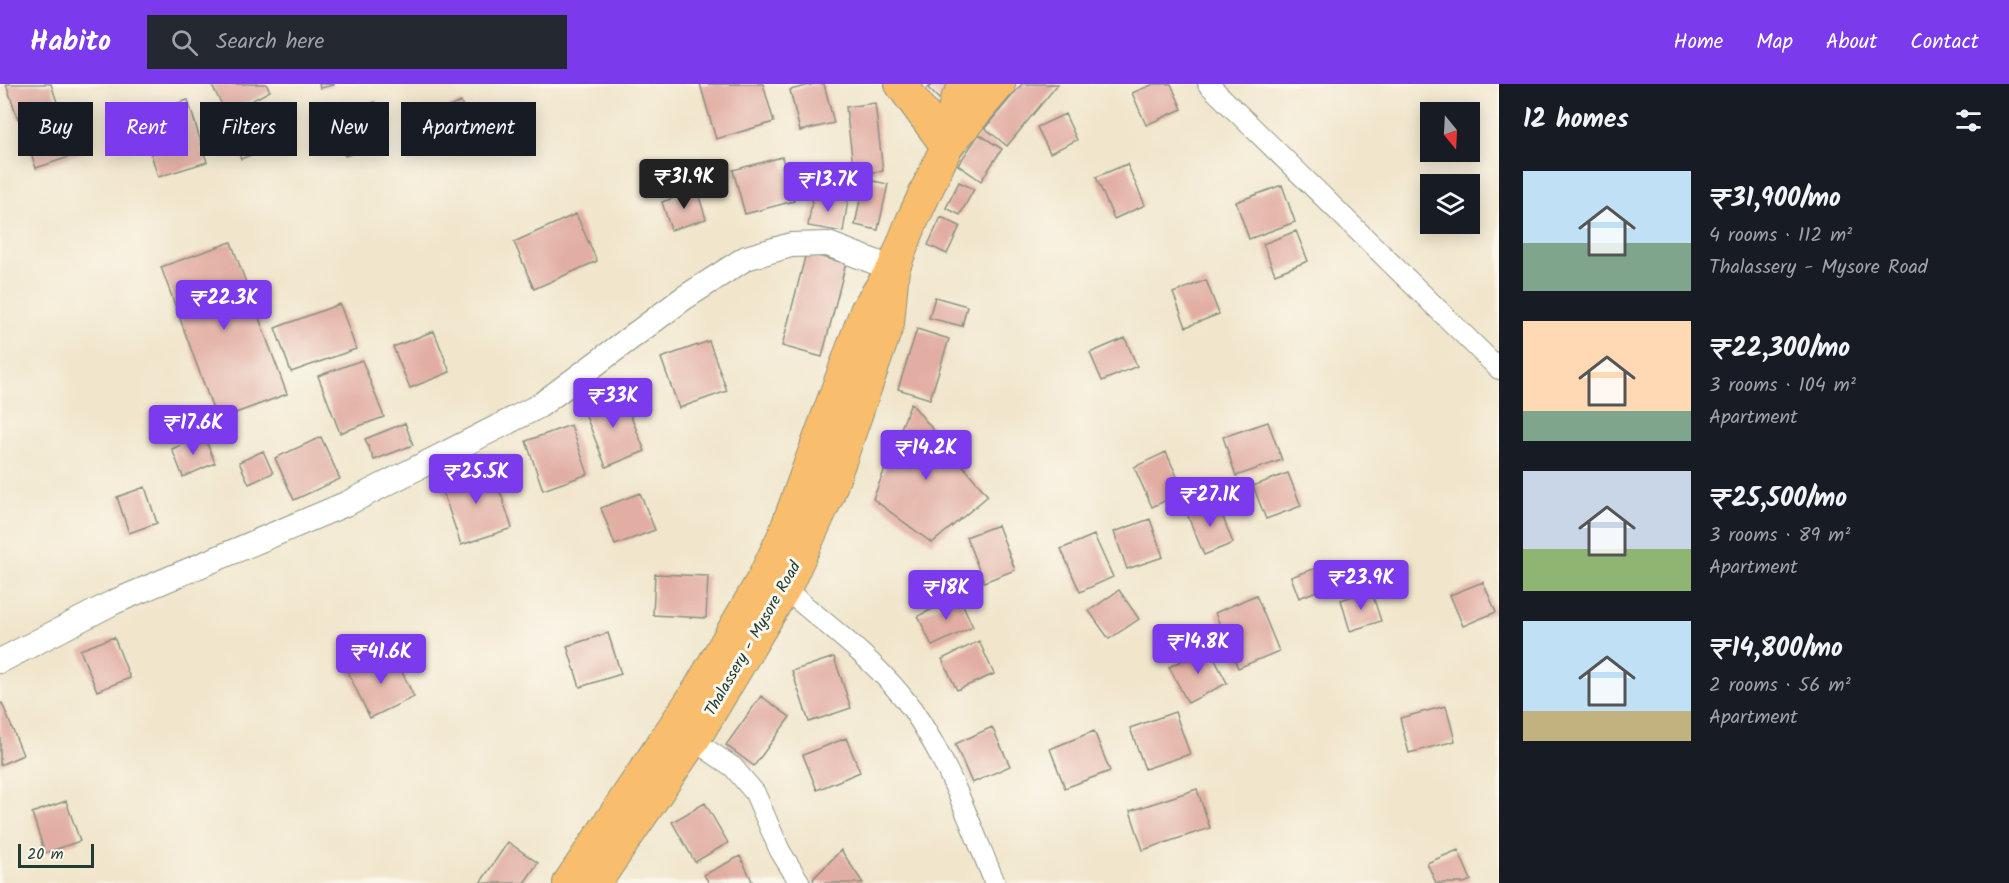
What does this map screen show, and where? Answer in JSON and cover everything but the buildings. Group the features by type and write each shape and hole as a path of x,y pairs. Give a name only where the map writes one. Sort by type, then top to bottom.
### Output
{"main road":[{"path":"901,84 947,146"},
{"path":"947,146 956,101 967,84"},
{"name":"Thalassery - Mysore Road","path":"595,883 693,740 785,589 828,495 888,323 893,269 947,146 999,84"},
{"path":"569,883 698,691 763,579 784,535 866,311 893,269"}],"street":[{"path":"1208,84 1499,369"},
{"path":"0,661 114,602 348,503 539,406 684,298 746,258 791,245 828,244 893,269"},
{"path":"785,589 866,659 910,707 939,752 995,883"},
{"path":"693,740 733,767 755,793 780,850 800,883"}]}
